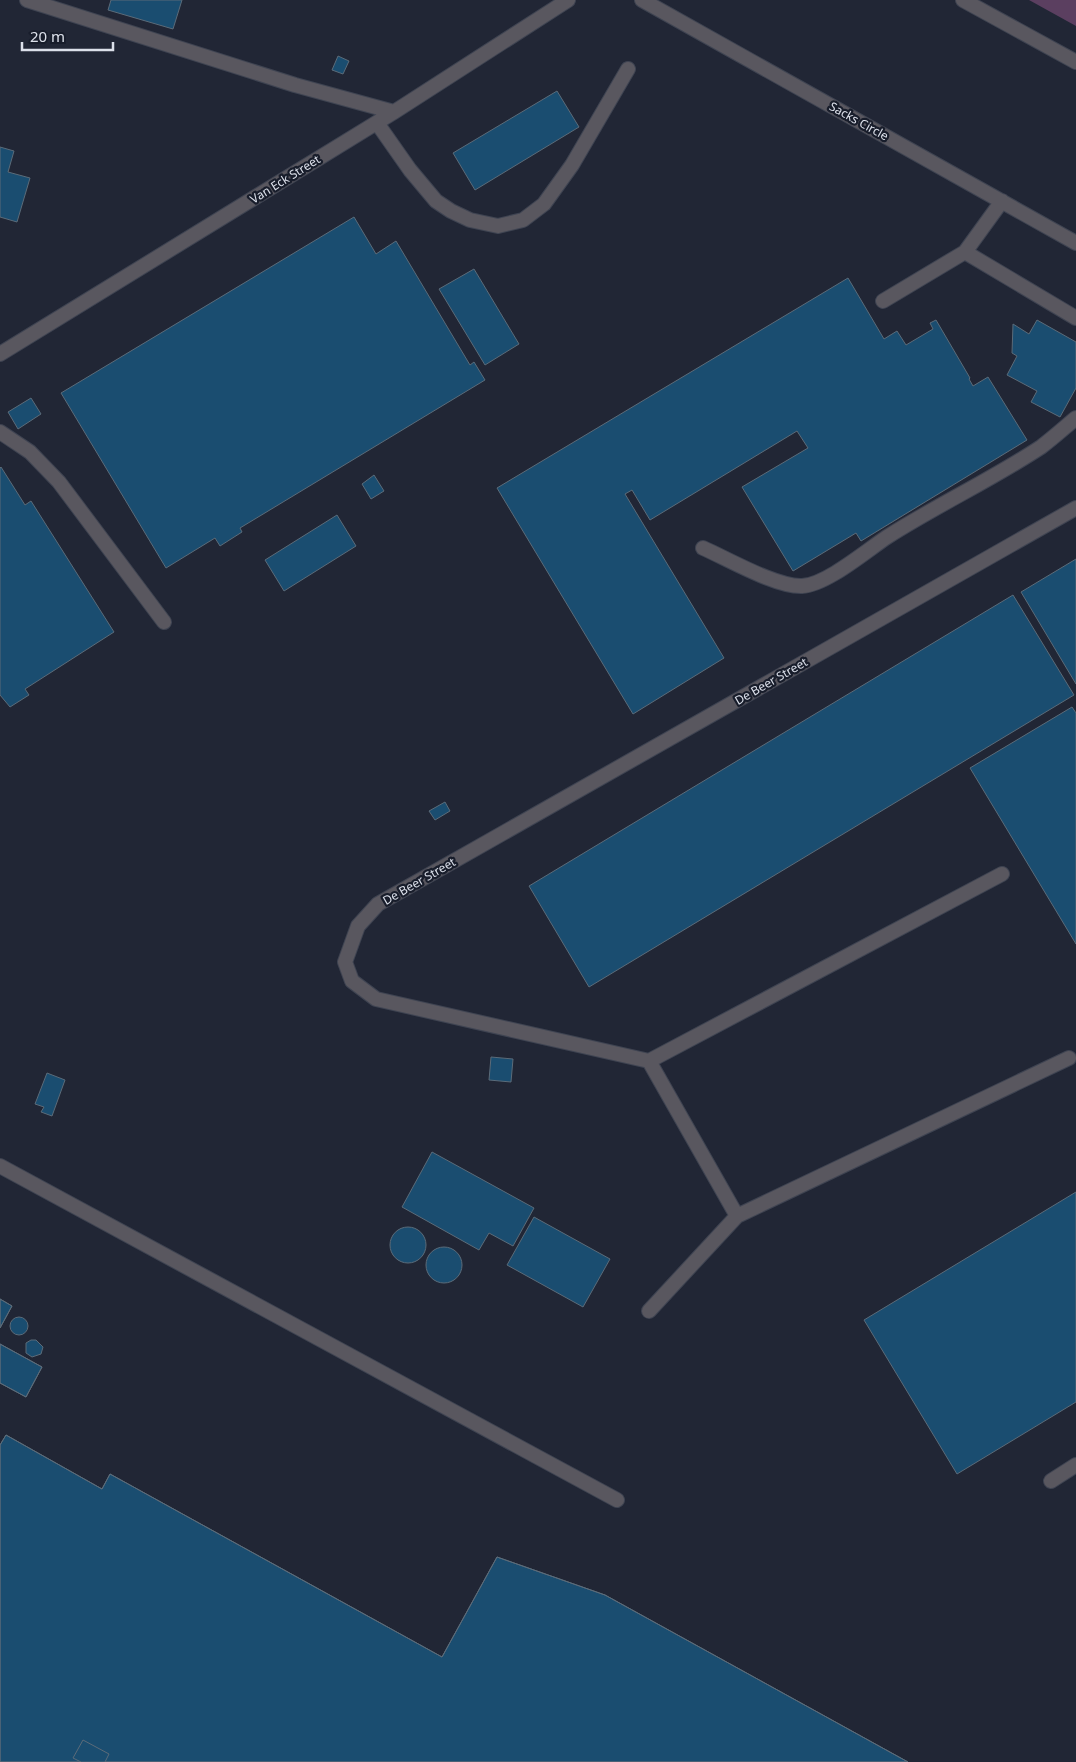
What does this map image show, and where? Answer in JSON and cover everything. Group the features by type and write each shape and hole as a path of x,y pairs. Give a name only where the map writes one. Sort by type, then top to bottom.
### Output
{"street":[{"path":"27,0 304,88 394,112"},
{"name":"Van Eck Street","path":"0,354 377,123 568,0"},
{"name":"Sacks Circle","path":"642,0 1076,243"},
{"path":"963,0 1076,62"},
{"path":"377,123 410,170 436,201 470,220 498,226 524,220 544,204 572,164 628,68"},
{"path":"883,300 965,252 1002,201"},
{"path":"965,252 1076,318"},
{"path":"704,548 766,577 801,586 812,584 831,575 888,537 1042,446 1076,418"},
{"path":"0,432 30,452 59,482 164,622"},
{"name":"De Beer Street","path":"649,1061 376,999 352,981 345,962 358,926 378,904 1076,508"},
{"path":"738,1216 649,1061 1002,874"},
{"path":"650,1312 738,1216 1069,1058"},
{"path":"0,1166 617,1500"},
{"path":"1051,1481 1076,1465"}],"shaded area":[{"path":"1029,0 1076,0 1076,26"}],"building":[{"path":"111,0 182,0 173,29 108,10"},
{"path":"338,56 349,61 343,74 332,70"},
{"path":"557,91 579,127 475,190 453,153"},
{"path":"0,147 14,151 8,172 30,178 17,222 0,217"},
{"path":"354,217 376,254 396,241 470,365 474,362 485,380 240,528 242,532 220,546 215,538 166,568 61,393"},
{"path":"474,269 519,344 485,365 439,289"},
{"path":"848,278 884,339 897,331 906,345 933,329 930,323 936,320 973,386 988,377 1027,440 861,541 856,533 793,571 742,487 808,448 797,431 650,520 632,490 625,494 724,658 633,714 497,488"},
{"path":"1037,320 1076,342 1076,388 1060,417 1031,402 1037,391 1007,375 1017,356 1012,353 1013,324 1029,334"},
{"path":"31,398 41,414 18,429 8,412"},
{"path":"1,467 25,505 31,501 114,632 25,689 29,695 10,707 0,695"},
{"path":"374,475 384,491 371,499 362,484"},
{"path":"337,515 356,546 284,591 265,560"},
{"path":"1076,559 1076,684 1021,592"},
{"path":"1013,595 1074,695 589,987 529,886"},
{"path":"1072,707 1076,713 1076,944 970,768"},
{"path":"445,802 450,811 435,820 429,811"},
{"path":"491,1057 513,1059 511,1082 489,1080"},
{"path":"47,1073 65,1080 52,1116 41,1112 44,1107 35,1104"},
{"path":"432,1152 534,1208 513,1246 489,1233 479,1250 402,1207"},
{"path":"1076,1192 1076,1402 957,1474 864,1320"},
{"path":"534,1217 610,1259 583,1307 507,1265"},
{"path":"408,1227 415,1228 421,1232 425,1238 425,1252 421,1258 415,1262 408,1263 401,1262 395,1258 391,1252 390,1245 391,1238 395,1232 401,1228"},
{"path":"444,1247 451,1248 457,1252 461,1258 461,1272 457,1278 451,1282 444,1283 437,1282 431,1278 427,1272 426,1265 427,1258 431,1252 437,1248"},
{"path":"0,1299 12,1306 0,1328"},
{"path":"0,1299 12,1306 0,1328"},
{"path":"19,1317 25,1320 28,1326 25,1332 19,1335 13,1332 10,1326 13,1320"},
{"path":"36,1340 43,1347 41,1354 32,1357 26,1353 26,1343"},
{"path":"0,1344 42,1367 26,1397 0,1383"},
{"path":"0,1344 42,1367 26,1397 0,1383"},
{"path":"6,1435 102,1489 110,1474 442,1657 497,1557 605,1595 908,1762 105,1762 109,1754 83,1740 73,1758 81,1762 0,1762 0,1445"},
{"path":"6,1435 102,1489 110,1474 442,1657 497,1557 605,1595 908,1762 0,1762 0,1445"}]}
